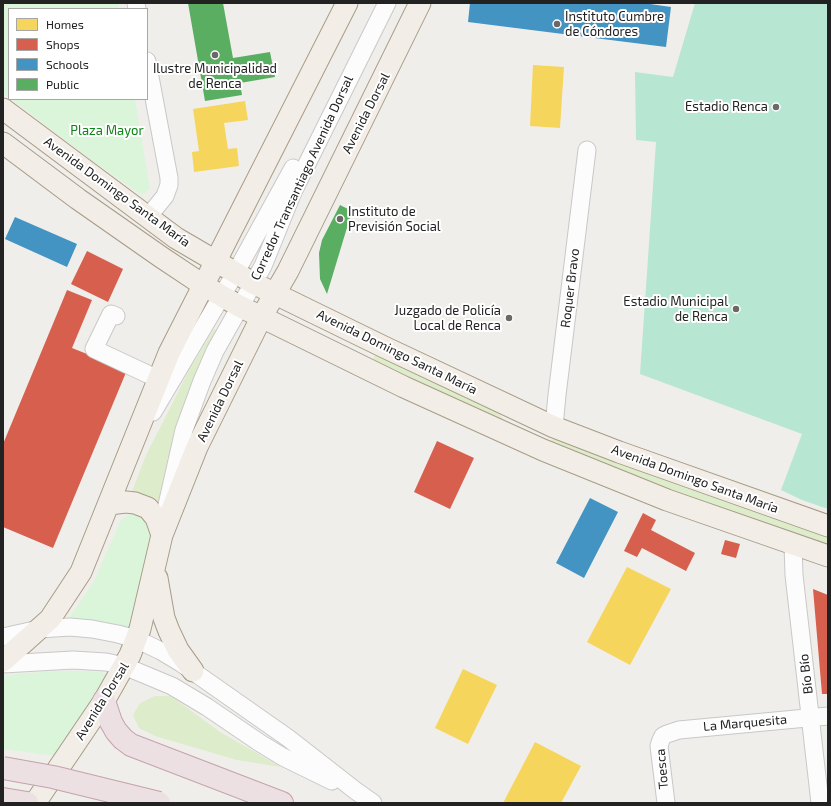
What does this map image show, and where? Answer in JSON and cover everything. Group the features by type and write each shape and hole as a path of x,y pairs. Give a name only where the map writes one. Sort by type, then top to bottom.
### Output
{"highway":[{"path":"104,701 111,722 116,731 131,745 282,803"},
{"path":"3,768 60,778 159,803"},
{"path":"3,799 27,803"}],"main road":[{"path":"3,661 50,619 82,572 169,353 347,3"},
{"name":"Avenida Dorsal","path":"35,803 104,701 124,666 136,639 145,612 162,535 197,447 262,316 292,264 420,3"},
{"name":"Avenida Domingo Santa María","path":"3,109 176,238 244,278 384,347 554,427 828,526"},
{"name":"Avenida Domingo Santa María","path":"3,143 95,211 203,285 231,301 404,387 543,450 667,500 793,544 825,559"},
{"path":"109,504 131,502 142,504 148,508 156,518 162,535"},
{"path":"155,566 163,612 169,631 178,650 193,671"}],"street":[{"name":"Corredor Transantiago Avenida Dorsal","path":"132,447 231,301 244,278 310,135 377,3"},
{"name":"Corredor Transantiago Avenida Dorsal","path":"244,278 263,266 293,192 387,3"},
{"path":"148,66 169,178 169,185 165,196 148,218"},
{"name":"Roquer Bravo","path":"554,427 588,150"},
{"name":"Corredor Transantiago Avenida Dorsal","path":"162,535 179,450 190,411 215,351 231,301"},
{"path":"116,316 111,314 94,348 158,379"},
{"name":"Bío Bío","path":"793,544 794,575 820,803"},
{"path":"3,637 39,629 70,627 92,629 136,639 170,656 193,671 288,738 356,792 373,803"},
{"path":"3,664 73,660 106,662 124,666 172,686 207,707 283,758 356,792"},
{"name":"La Marquesita","path":"663,736 672,731 679,730 828,716"},
{"name":"Toesca","path":"663,736 659,746 659,754 666,803"}],"green space":[{"path":"3,3 118,3 119,8 8,8 8,97 3,93"},
{"name":"Estadio Municipal de Renca","path":"695,3 828,3 828,509 802,500 781,490 802,434 640,374 656,142 636,140 635,72 673,77"},
{"name":"Plaza Mayor","path":"12,100 135,100 150,189 142,195 94,162"},
{"path":"214,329 218,332 162,504 155,499 140,494 131,494 146,455 188,372"},
{"path":"377,352 495,407 504,421 547,441 560,438 828,534 828,546 603,467 499,422 373,359"},
{"path":"131,513 146,516 152,526 152,543 130,633 65,624 94,581 121,520"},
{"path":"54,671 89,671 112,674 56,756 3,749 3,677 6,675"},
{"path":"155,696 171,696 220,732 281,767 237,760 155,736 139,728 133,715 140,703"}],"building: Homes":[{"path":"533,65 564,67 560,128 530,126"},
{"path":"245,101 248,120 224,123 228,149 237,148 239,166 194,172 192,152 199,151 193,109"},
{"path":"627,567 671,589 630,665 587,642"},
{"path":"463,669 497,685 468,744 435,728"},
{"path":"535,742 581,766 561,803 503,803"}],"building: Shops":[{"path":"87,251 123,269 108,302 71,284"},
{"path":"67,290 92,300 72,348 127,370 53,548 3,527 3,444"},
{"path":"437,441 474,458 450,509 414,492"},
{"path":"643,513 656,520 651,530 695,553 686,571 642,548 637,557 624,551"},
{"path":"725,540 740,544 736,558 721,554"},
{"path":"813,589 828,595 828,694 822,694"}],"building: Schools":[{"path":"470,3 643,3 671,7 666,47 468,22"},
{"path":"15,217 77,244 67,267 5,239"},
{"path":"590,498 618,512 584,578 556,563"}],"building: Public":[{"name":"Ilustre Municipalidad de Renca","path":"188,3 223,3 233,58 270,52 275,77 240,83 242,95 205,101"},
{"path":"340,205 352,211 327,294 320,279 319,253 322,240"}],"place":[{"name":"Instituto Cumbre de Cóndores","path":"557,24"},
{"name":"Ilustre Municipalidad de Renca","path":"215,55"},
{"name":"Estadio Renca","path":"776,107"},
{"name":"Instituto de Previsión Social","path":"340,219"},
{"name":"Estadio Municipal de Renca","path":"736,309"},
{"name":"Juzgado de Policía Local de Renca","path":"509,318"}]}
